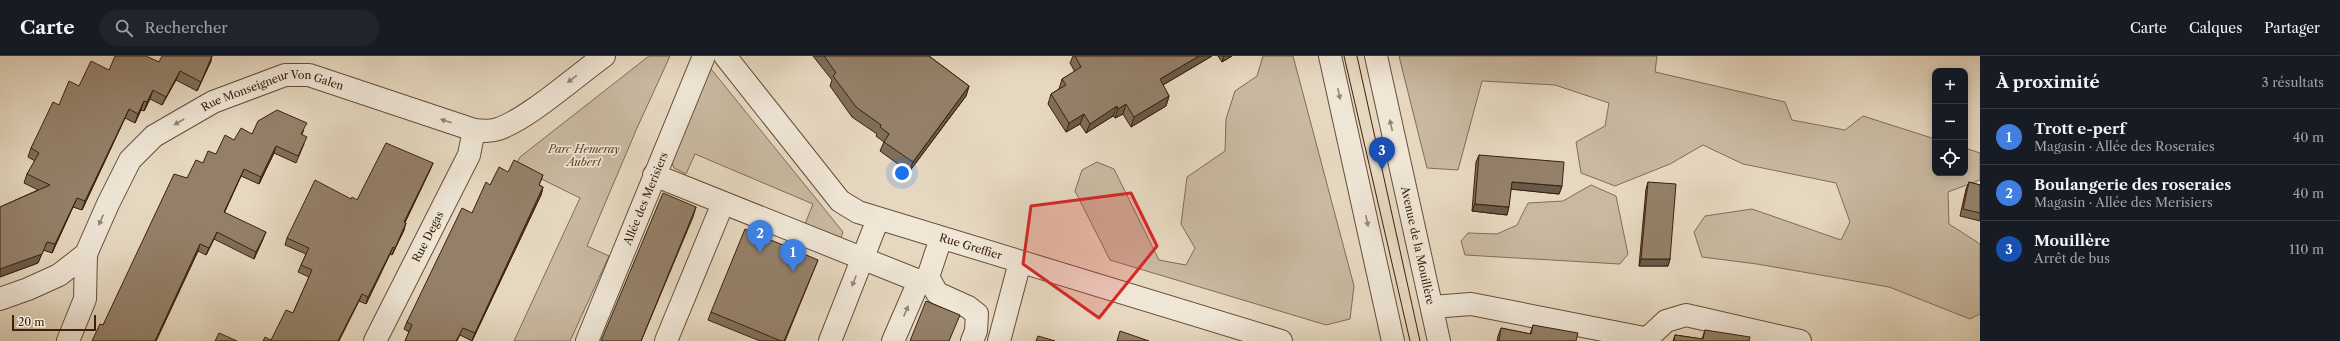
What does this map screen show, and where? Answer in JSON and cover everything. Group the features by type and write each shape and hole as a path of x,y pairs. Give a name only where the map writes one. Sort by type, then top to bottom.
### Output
{"street":[{"name":"Rue Monseigneur Von Galen","path":"0,299 59,275 86,254 108,204 130,160 154,136 213,102 285,74 309,75 474,130 497,130 517,120 604,56"},
{"name":"Allée des Merisiers","path":"587,341 704,56"},
{"name":"Rue Greffier","path":"725,56 840,201 858,212 1281,341"},
{"path":"1330,56 1393,341"},
{"name":"Avenue de la Mouillère","path":"1376,56 1439,341"},
{"name":"Rue Degas","path":"375,341 469,155 474,130"},
{"path":"654,175 864,259 923,279 937,293 968,307 977,314 976,331 972,341"},
{"path":"666,341 723,203"},
{"path":"830,341 864,259 878,219"},
{"path":"893,341 941,238"},
{"path":"68,341 85,299 86,254"},
{"path":"999,341 1020,262"},
{"path":"1432,307 1471,304 1644,338 1651,335 1666,320 1686,315 1800,341"}],"highlighted area":[{"path":"1131,193 1157,246 1099,318 1023,264 1031,206"}],"green space":[{"name":"Parc Hemeray Aubert","path":"649,56 670,56 637,128 587,246 609,256 570,341 514,341 580,198 515,166 520,157"},
{"path":"1263,56 1293,56 1354,286 1350,319 1326,325 1110,260 1075,191 1082,170 1097,162 1114,169 1159,260 1186,265 1195,248 1181,224 1187,177 1225,151 1226,119 1235,91 1257,76"},
{"path":"1399,56 1657,56 1655,72 1785,102 1792,120 1845,130 1863,116 1932,138 1932,176 1968,176 1968,149 1980,153 1980,180 1948,192 1949,224 1980,244 1980,314 1970,319 1889,287 1757,264 1702,257 1694,232 1705,216 1752,209 1841,240 1850,222 1836,183 1743,164 1703,145 1670,164 1615,186 1581,173 1576,142 1605,126 1609,103 1555,85 1482,81 1458,170 1427,168"},
{"path":"711,69 843,232 841,238 805,224 813,204 695,154 686,174 674,168 669,156"},
{"path":"1591,185 1616,196 1628,254 1620,264 1465,255 1461,241 1468,233 1497,234 1517,225 1528,203 1563,201"}],"building":[{"path":"115,56 146,56 159,62 162,56 212,56 201,82 180,71 166,97 153,90 147,102 144,101 138,114 129,109 85,201 77,198 55,244 47,242 42,254 0,269 0,207 50,185 27,174 39,153 31,148 53,102 59,105 69,81 79,86 91,61 109,70"},
{"path":"824,56 929,56 969,86 913,162 884,142 889,134 880,127 881,125 856,107 833,76 836,73"},
{"path":"1075,56 1199,56 1160,79 1169,96 1134,117 1126,104 1118,109 1117,106 1090,124 1084,114 1069,123 1051,94 1066,85 1062,79 1081,67"},
{"path":"277,110 307,123 301,134 307,137 298,156 276,146 261,177 244,169 224,212 266,232 256,252 217,232 209,248 200,244 155,341 92,341 100,324 103,325 174,174 187,178 196,160 203,163 208,151 216,154 225,135 234,140 241,128 252,134 258,121"},
{"path":"386,143 433,163 404,222 406,223 395,248 393,247 368,297 362,294 338,341 263,341 265,337 271,340 286,310 293,313 312,270 301,265 309,248 287,238 315,180 351,199 352,197 357,200"},
{"path":"1479,155 1564,162 1562,186 1512,182 1509,207 1475,204"},
{"path":"514,160 543,175 539,185 543,187 475,333 463,328 456,341 405,341 412,325 407,322 462,208 472,213 486,182 490,185 499,167 508,172"},
{"path":"1648,182 1676,184 1670,259 1641,259"},
{"path":"1969,182 1980,185 1980,213 1963,209"},
{"path":"663,193 696,207 641,341 601,341"},
{"path":"745,229 818,260 784,341 711,312"},
{"path":"926,301 960,315 949,341 910,341"},
{"path":"1533,325 1578,333 1576,341 1499,341 1501,328 1531,334"},
{"path":"1705,330 1750,337 1749,341 1674,341 1675,335 1703,339"},
{"path":"1120,331 1149,341 1117,341"},
{"path":"219,333 237,341 215,341"},
{"path":"1038,336 1055,341 1036,341"}],"tram line":[{"path":"1344,56 1410,341"},
{"path":"1357,56 1420,341"}],"place":[{"name":"Mouillère","path":"1382,170"},
{"name":"Boulangerie des roseraies","path":"760,253"},
{"name":"Trott e-perf","path":"793,272"}]}
